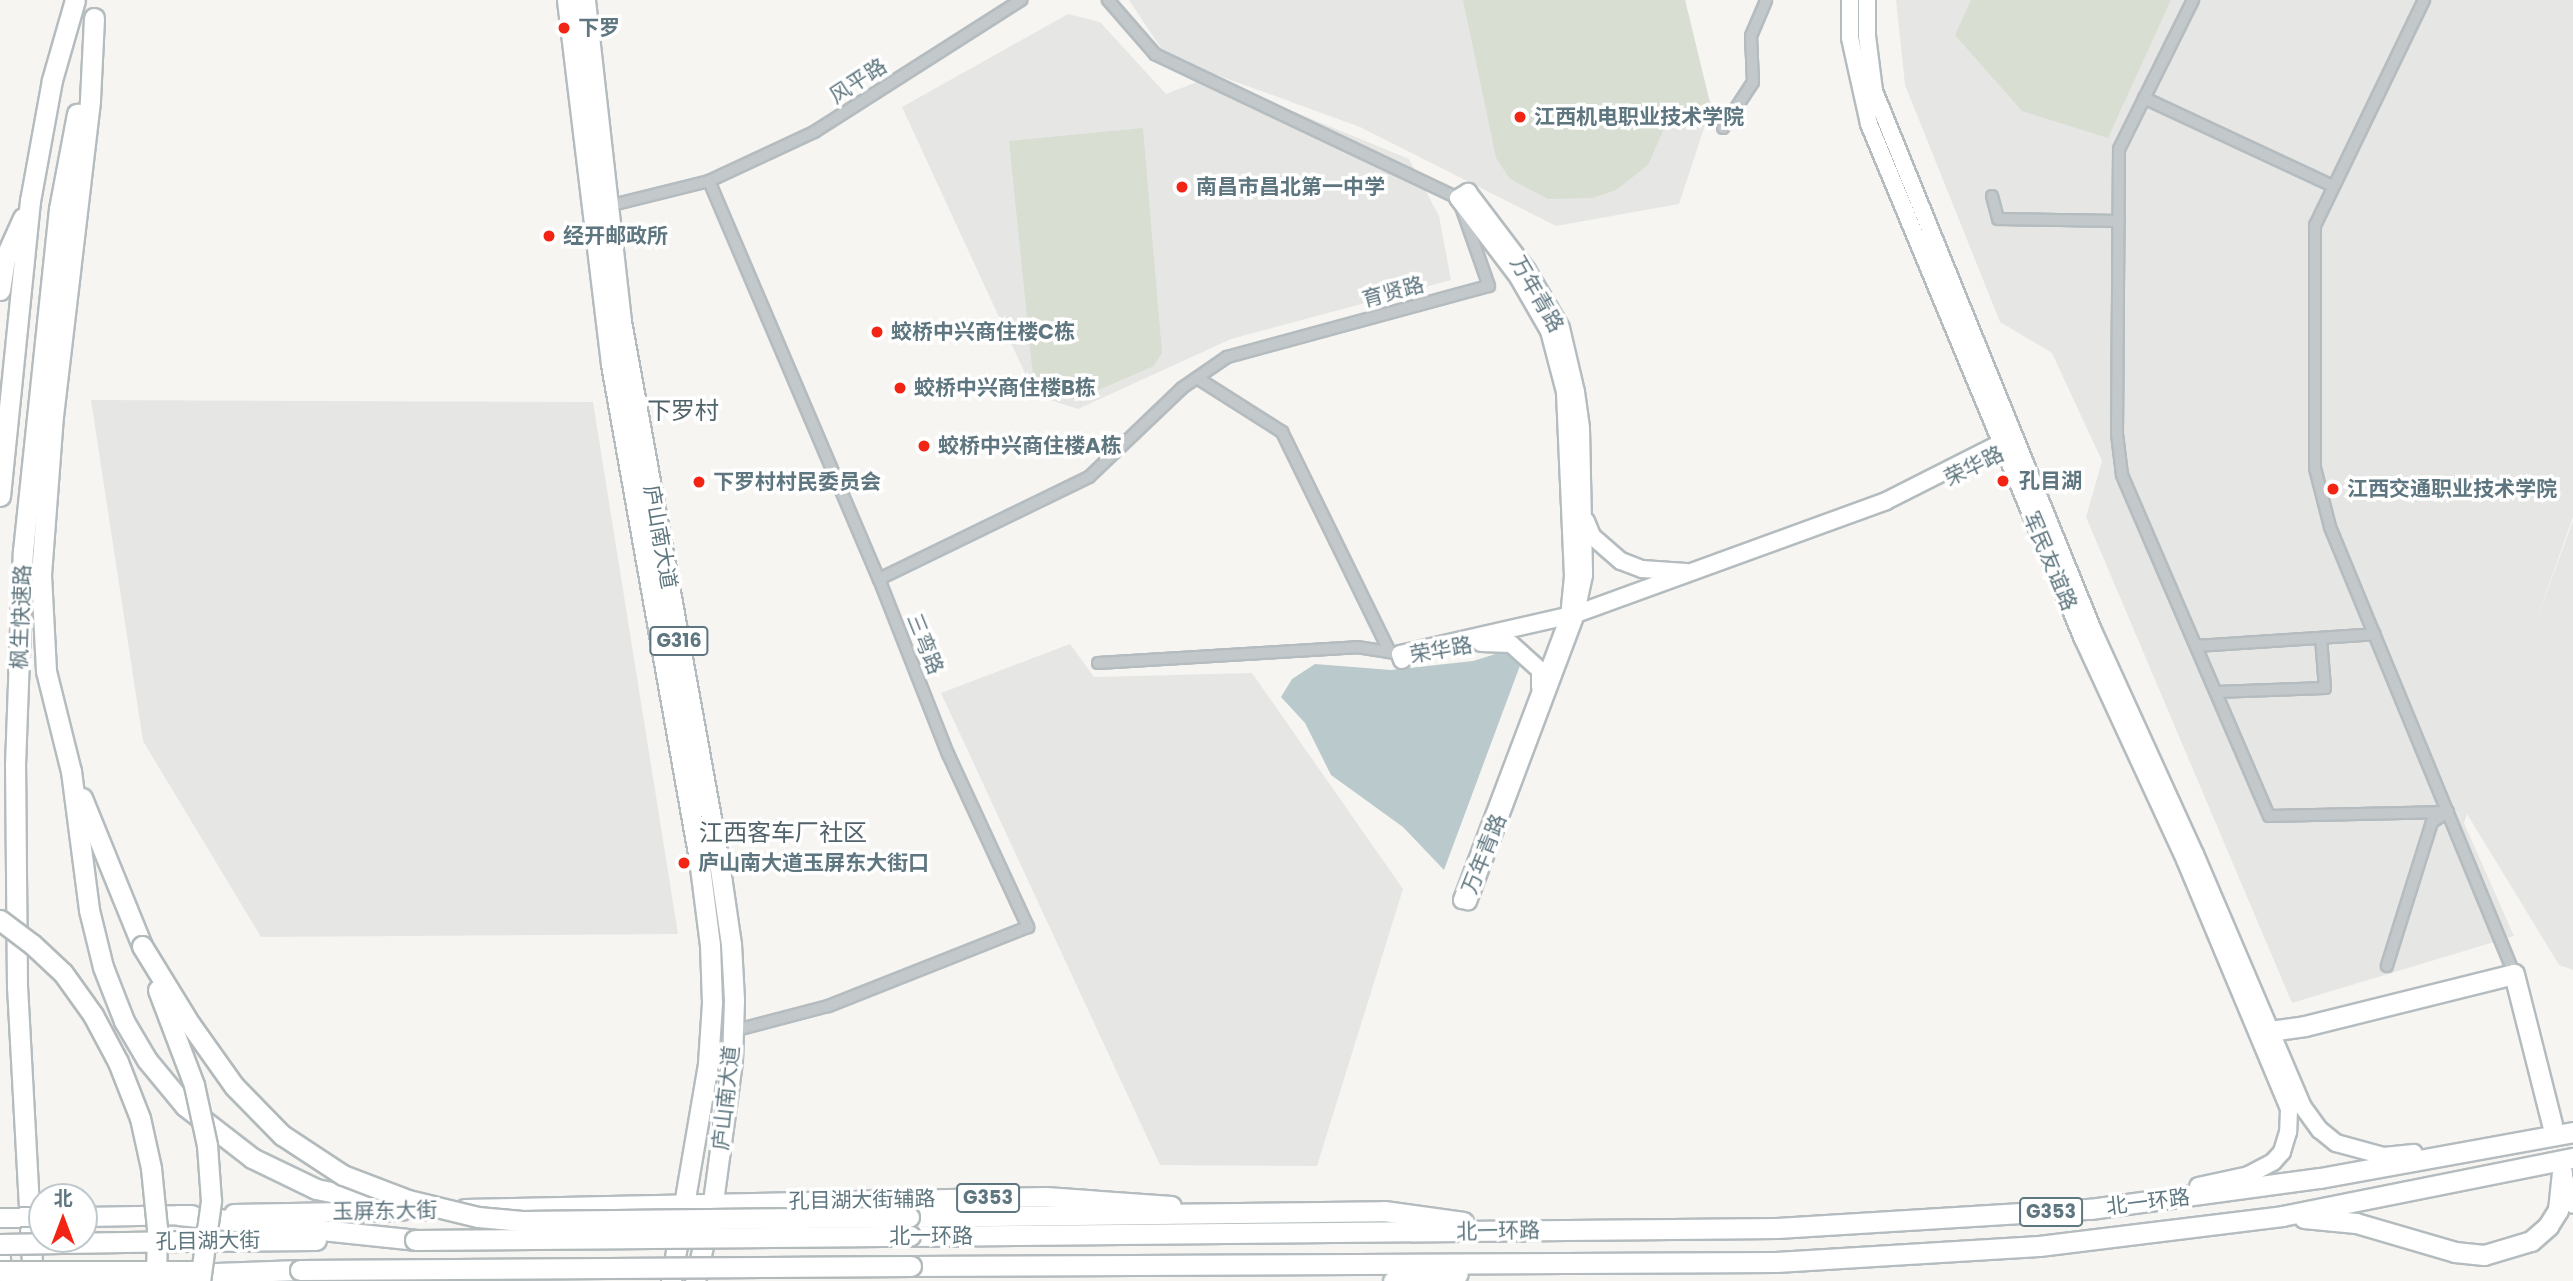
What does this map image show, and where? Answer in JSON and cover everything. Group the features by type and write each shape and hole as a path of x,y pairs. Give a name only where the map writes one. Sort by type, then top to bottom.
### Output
{"highway":[{"path":"0,496 30,201 52,80 75,0"},
{"name":"庐山南大道","path":"567,0 611,364 699,859 710,945 712,1003 708,1064 687,1202 671,1281"},
{"name":"庐山南大道","path":"585,0 621,321 719,862 731,944 732,1061 713,1202 695,1281"},
{"path":"96,9 90,101 66,293 41,575 46,671 71,771 89,910 103,967 124,1021 147,1060 185,1106 252,1158 316,1189 421,1210"},
{"name":"枫生快速路","path":"33,1281 17,987 15,765 23,551 59,209 96,9"},
{"path":"0,290 5,258 30,201"},
{"path":"0,920 32,944 63,974 93,1015 118,1062 140,1118 151,1168 157,1227 154,1281 200,1276 211,1201 208,1145 194,1085 142,946 71,771"},
{"path":"142,946 190,1024 234,1086 282,1135 343,1175 408,1200 478,1217 522,1222 910,1226 1288,1214"},
{"path":"2263,1031 2305,1026 2514,974 2552,1124"},
{"name":"北一环路","path":"415,1240 910,1226 1523,1231 1777,1228 2090,1209 2320,1178 2573,1132"},
{"path":"2281,1216 2356,1223 2455,1252 2484,1255 2531,1241 2548,1226 2558,1210 2568,1165"},
{"name":"北一环路","path":"1560,1262 1776,1262 2039,1246 2281,1216 2568,1165"},
{"name":"G353","path":"1288,1214 1384,1211 1523,1231"},
{"path":"179,1215 415,1240"},
{"name":"孔目湖大街","path":"0,1244 415,1240"},
{"path":"0,1261 1,1281"},
{"name":"孔目湖大街","path":"0,1271 200,1276 300,1270 1560,1262"},
{"name":"G353","path":"1393,1281 1560,1262"}],"main road":[{"name":"孔目湖大街辅路","path":"687,1202 1046,1197 1288,1214"},
{"name":"玉屏东大街","path":"98,1217 687,1202"},
{"path":"0,1218 28,1217"}],"street":[{"name":"风平路","path":"709,181 814,132 1021,0"},
{"path":"1108,0 1155,54 1458,198"},
{"path":"1723,128 1753,82 1751,36 1766,0"},
{"name":"军民友谊路","path":"1850,0 1850,38 1869,124 2009,444 2195,854 2263,1031"},
{"name":"军民友谊路","path":"1867,0 1867,36 1874,91 2009,444"},
{"path":"2193,0 2119,149 2117,434 2122,475 2269,816 2448,811"},
{"path":"2424,0 2315,225 2315,468 2330,527 2514,974"},
{"path":"2144,98 2333,186"},
{"path":"608,206 709,181"},
{"name":"三弯路","path":"709,181 879,579 948,754 1028,927 828,1006 733,1031"},
{"name":"万年青路","path":"1583,512 1576,392 1560,328 1527,270 1468,192 1458,198 1518,277 1549,331 1565,392 1573,576 1571,620 1462,900 1468,901 1571,620 1584,575 1583,512"},
{"path":"1992,196 1998,219 2119,221"},
{"name":"育贤路","path":"879,579 1089,477 1197,378 1227,357 1489,286 1458,198"},
{"path":"1197,378 1282,432 1395,653"},
{"name":"荣华路","path":"1395,653 1571,620 1692,572 1886,501 2009,444"},
{"name":"荣华路","path":"1395,653 1402,660 1571,620 1890,508 2009,444"},
{"path":"1583,512 1592,536 1621,561 1642,569 1692,572"},
{"path":"2196,646 2375,635"},
{"path":"2216,692 2325,688 2321,638"},
{"path":"1482,643 1511,644 1529,658 1540,670 1540,694"},
{"path":"1098,663 1357,647 1395,653"},
{"path":"2387,966 2432,822 2448,811"},
{"path":"2263,1031 2303,1107 2320,1130 2336,1143 2384,1156 2519,1143"},
{"path":"2090,1209 2249,1175 2273,1162 2282,1152 2288,1132 2289,1109 2263,1031"},
{"path":"2568,1165 2573,1205"}],"shaded area":[{"name":"江西机电职业技术学院","path":"1129,0 1685,0 1711,107 1679,204 1556,226 1360,127 1167,57"},
{"path":"1463,0 1685,0 1711,107 1670,115 1648,165 1616,190 1592,198 1548,199 1510,179 1496,158"},
{"name":"江西交通职业技术学院","path":"1896,0 2573,0 2573,517 2532,632 2573,521 2573,970 2559,965 2467,814 2464,823 2514,936 2292,1003 2086,517 2102,461 2052,353 2000,322 1905,85"},
{"path":"1971,0 2171,0 2108,138 2022,111 1955,35"},
{"name":"南昌市昌北第一中学","path":"1068,14 1100,22 1166,94 1210,77 1409,159 1439,216 1451,280 1231,339 1078,409 1035,395 902,107"},
{"path":"1143,128 1162,353 1154,366 1075,400 1034,386 1009,141"},
{"path":"91,400 593,402 678,934 261,937 143,741"},
{"path":"1070,644 1094,677 1252,673 1403,889 1317,1166 1160,1165 941,693"},
{"path":"1528,644 1444,870 1403,827 1331,775 1305,723 1281,697 1292,679 1315,664 1391,670 1473,661"}],"place":[{"name":"下罗","path":"564,28"},
{"name":"江西机电职业技术学院","path":"1520,117"},
{"name":"南昌市昌北第一中学","path":"1182,187"},
{"name":"经开邮政所","path":"549,236"},
{"name":"蛟桥中兴商住楼C栋","path":"877,332"},
{"name":"蛟桥中兴商住楼B栋","path":"900,388"},
{"name":"蛟桥中兴商住楼A栋","path":"924,446"},
{"name":"孔目湖","path":"2003,481"},
{"name":"下罗村村民委员会","path":"699,482"},
{"name":"江西交通职业技术学院","path":"2333,489"},
{"name":"庐山南大道玉屏东大街口","path":"684,863"}],"district":[{"name":"下罗村","path":"683,411"},
{"name":"江西客车厂社区","path":"783,833"}]}
